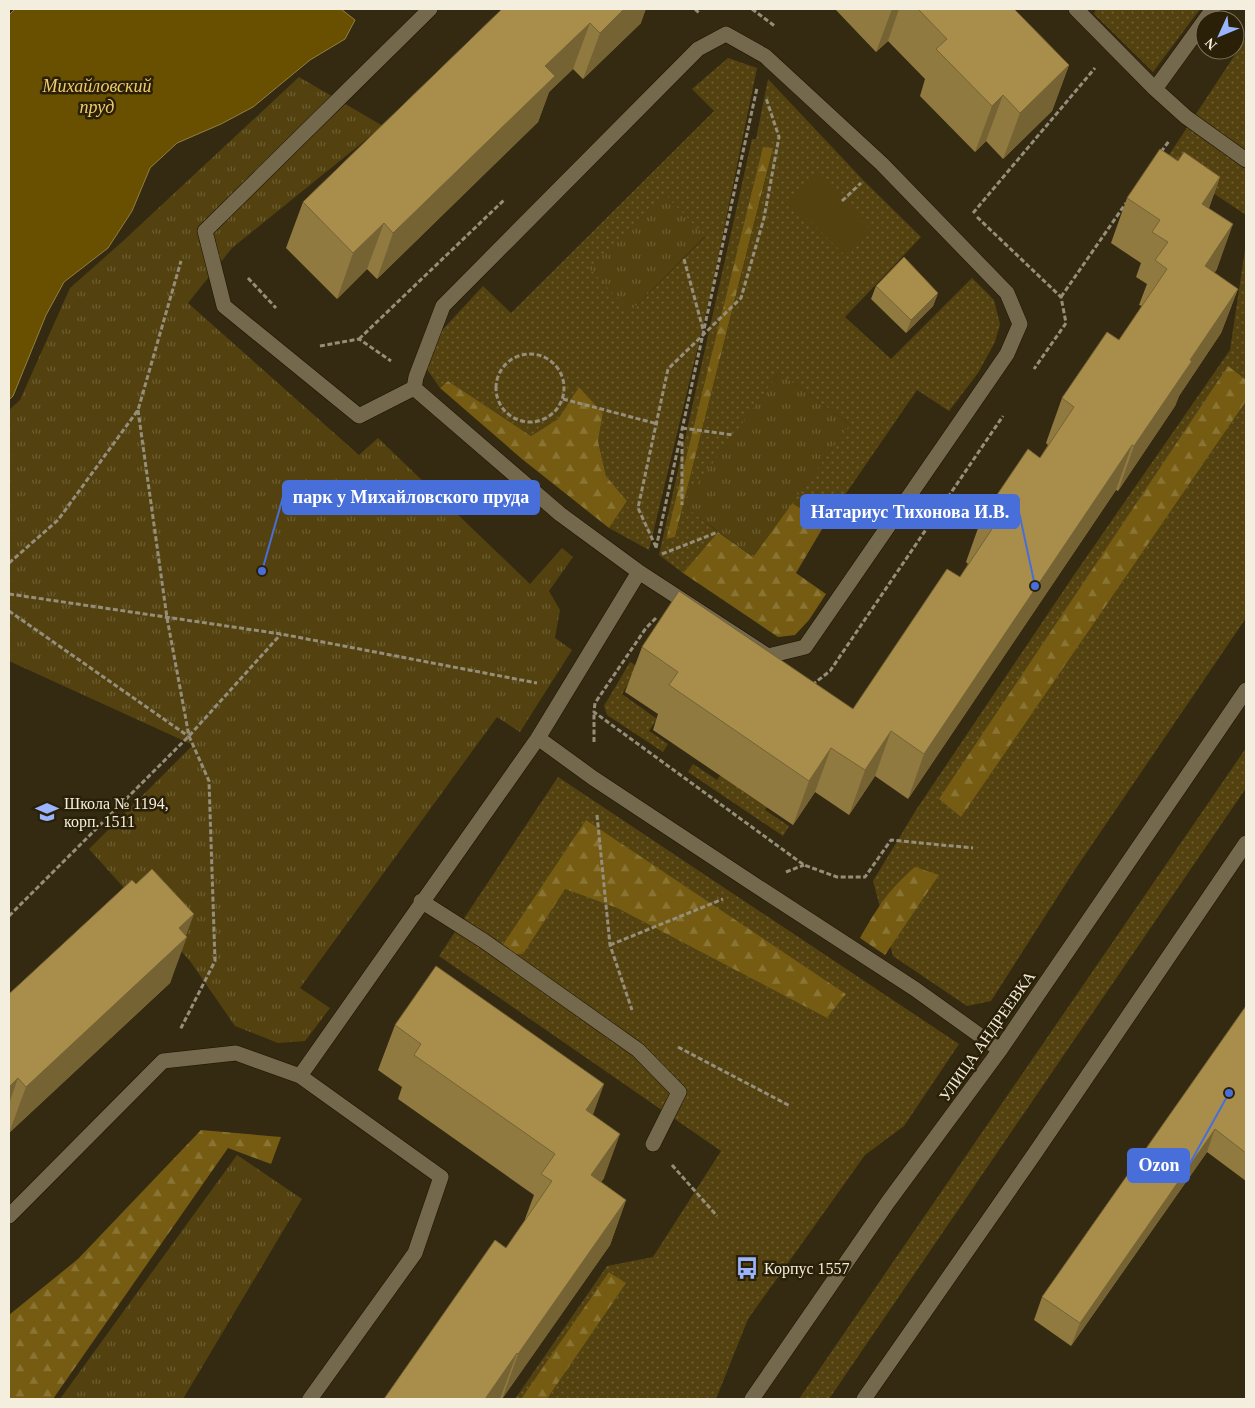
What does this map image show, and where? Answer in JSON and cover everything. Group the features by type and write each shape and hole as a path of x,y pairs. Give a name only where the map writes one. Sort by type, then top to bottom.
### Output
{"main road":[{"path":"414,388 359,416 224,306 205,231 430,9"},
{"path":"1076,9 1155,89 1186,117 1246,160"},
{"path":"1155,89 1213,9"},
{"path":"726,34 765,56 882,164 1001,286 1007,293 1020,324 1007,354 805,647 768,656 639,572 560,514 414,388 416,377 443,306 698,48 726,34"},
{"path":"300,1076 538,738 639,572"},
{"name":"УЛИЦА АНДРЕЕВКА","path":"752,1399 888,1202 1000,1050 1245,695"},
{"path":"538,738 593,778 915,990 1000,1050"},
{"path":"864,1399 1033,1156 1246,843"},
{"path":"422,901 484,941 638,1050 679,1092 654,1144"},
{"path":"9,1216 163,1061 236,1053 300,1076 441,1176 415,1253 310,1399"}],"path":[{"path":"695,9 699,13"},
{"path":"752,9 778,28"},
{"path":"718,532 655,556 771,23"},
{"path":"973,213 1113,46"},
{"path":"656,548 638,508 658,424 668,369 741,298 764,218 779,137 759,78"},
{"path":"1158,158 1186,117"},
{"path":"1061,297 1129,199"},
{"path":"966,206 1061,297 1066,322 1033,371"},
{"path":"684,259 704,334"},
{"path":"537,354 554,363 564,380 563,399 552,415 533,422 514,418 500,405 496,386 502,368 517,356 537,354"},
{"path":"563,399 658,424"},
{"path":"138,410 167,618 189,736 209,781 215,961 163,1061"},
{"path":"810,686 830,671 1005,412"},
{"path":"682,427 733,435"},
{"path":"682,427 682,506"},
{"path":"9,594 281,634 540,684 565,696 600,697"},
{"path":"9,611 189,736"},
{"path":"638,1050 636,1026 626,988 610,946 593,778 594,712 595,703 646,628 658,617"},
{"path":"9,916 189,736 281,634"},
{"path":"594,712 804,865 837,877 865,877 891,840 973,848"},
{"path":"610,946 804,865"},
{"path":"670,1043 790,1106"},
{"path":"654,1144 717,1216"}],"green space":[{"path":"1096,9 1200,9 1195,10 1195,16 1153,72 1094,14"},
{"path":"1246,38 1246,215 1165,161 1232,60 1245,60"},
{"path":"728,58 757,68 711,292 649,550 609,528 627,501 606,476 598,441 603,413 579,387 558,419 531,436 448,381 440,388 424,365 433,340 483,286 511,313 714,111 692,89","holes":["665,195 705,237 630,312"]},
{"path":"299,77 383,126 232,248 188,303 359,455 378,438 530,584 562,548 573,557 549,591 560,610 555,638 572,650 520,732 497,717 300,988 330,1008 305,1041 278,1043 235,1026 190,961 89,849 193,745 9,661 9,410 20,400 70,288"},
{"path":"768,79 864,181 921,237 845,317 891,359 972,278 994,300 1000,324 995,342 978,373 949,411 917,390 825,524 792,503 850,424 779,373 683,505 718,532 683,573 659,555 752,139 756,139","holes":["773,149 683,505 675,537 666,539"]},
{"path":"763,147 773,148 675,537 666,539"},
{"path":"817,174 871,230 845,255 789,201"},
{"path":"665,195 705,236 630,312 589,268"},
{"path":"1246,243 1246,618 1074,871 991,1001 967,1006 893,956 873,881 916,810 1074,575 1230,350"},
{"path":"1228,366 1246,380 1246,401 961,817 939,799"},
{"path":"779,373 850,424 753,557 682,505"},
{"path":"448,381 531,436 558,419 579,387 603,413 598,441 606,476 627,501 609,528 522,459 440,388"},
{"path":"792,503 825,524 796,573 826,594 809,620 795,635 778,637 683,573 718,532 753,557"},
{"path":"630,662 638,667 622,694 657,719 649,731 668,744 663,752 607,715 604,706"},
{"path":"1246,748 1246,788 829,1399 799,1399"},
{"path":"693,764 717,780 724,770 771,801 765,810 789,826 783,836 688,772"},
{"path":"558,777 959,1044 904,1126 865,1155 748,1319 716,1399 547,1399 625,1283 610,1272 521,1399 515,1399 607,1266 653,1257 721,1151 439,956","holes":["586,821 846,994 827,1018 617,908 565,889"]},
{"path":"586,820 846,994 827,1018 617,908 565,889 523,954 496,955"},
{"path":"915,867 939,875 885,955 860,938 884,900"},
{"path":"201,1130 281,1137 271,1164 228,1148 53,1399 9,1399 9,1315 78,1259"},
{"path":"237,1155 302,1199 183,1399 60,1399"},
{"path":"609,1272 626,1283 547,1399 521,1399"}],"water":[{"name":"Михайловский пруд","path":"15,9 341,9 355,20 345,39 310,60 253,107 221,124 177,143 150,168 132,211 108,248 64,282 46,315 13,396 9,400 9,15"}],"building":[{"path":"502,9 624,9 600,33 590,23 545,66 555,76 393,233 384,223 353,253 303,202"},
{"path":"918,9 1014,9 1069,65 1020,113 1003,95 992,106 936,49 947,39"},
{"path":"1160,149 1178,161 1184,152 1220,177 1202,204 1233,224 1205,266 1238,289 1190,360 1192,361 1134,446 1132,445 924,754 891,731 865,770 831,748 809,781 669,685 678,672 642,647 679,591 853,709 947,569 960,577 994,526 982,517 1028,449 1040,458 1074,407 1062,398 1107,332 1119,340 1167,269 1155,260 1168,242 1152,232 1160,220 1127,198"},
{"path":"904,257 938,293 911,320 876,286"},
{"path":"152,869 194,914 179,928 187,937 26,1087 18,1078 9,1087 9,994 132,880 136,884"},
{"path":"436,966 604,1084 586,1110 620,1134 591,1175 626,1200 485,1399 384,1399 495,1240 506,1248 552,1181 541,1174 555,1154 414,1055 421,1044 395,1025"},
{"path":"1246,1006 1246,1153 1215,1129 1080,1323 1042,1297"}],"place":[{"name":"парк у Михайловского пруда","path":"262,571"},
{"name":"Натариус Тихонова И.В.","path":"1035,586"},
{"name":"Школа № 1194, корп. 1511","path":"47,812"},
{"name":"Ozon","path":"1229,1093"},
{"name":"Корпус 1557","path":"747,1268"}]}
